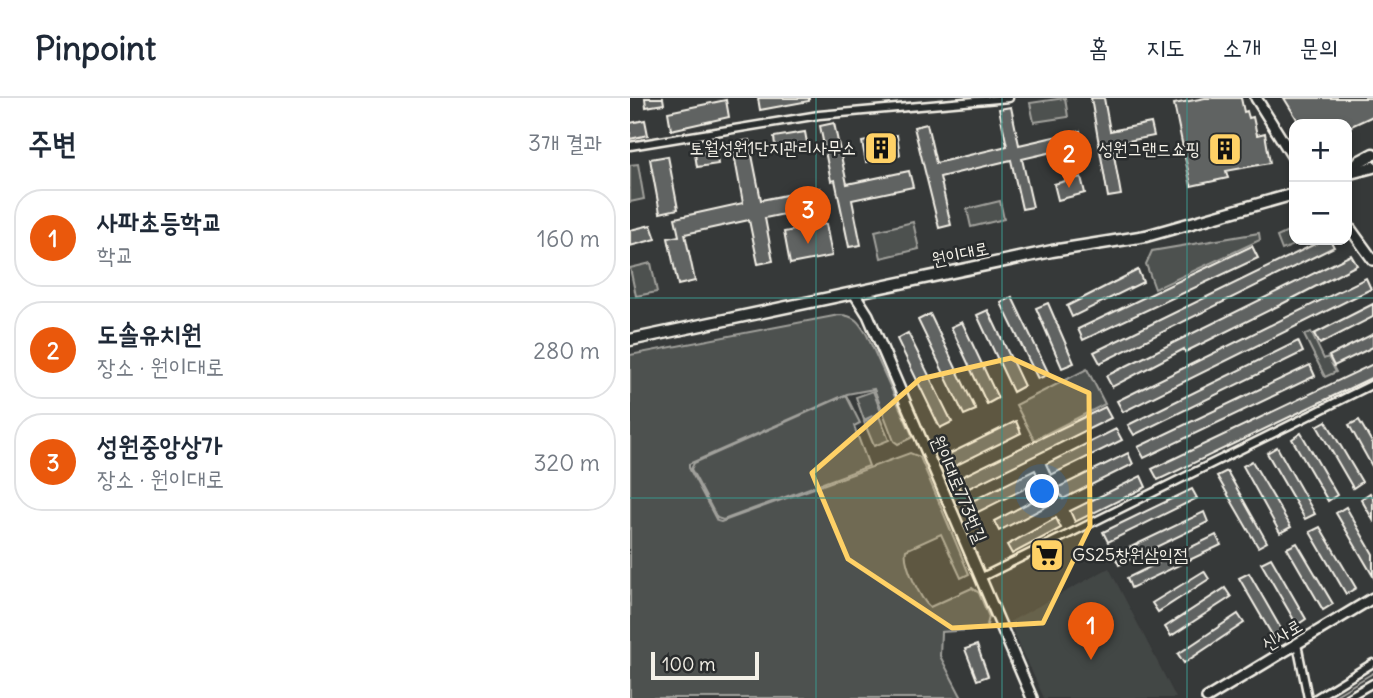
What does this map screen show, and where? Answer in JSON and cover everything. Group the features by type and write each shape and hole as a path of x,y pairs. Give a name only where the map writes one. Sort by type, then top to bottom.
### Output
{"main road":[{"path":"1352,170 1360,161 1373,154"},
{"path":"1352,172 1373,167"},
{"name":"원이대로","path":"630,340 1052,251 1146,236 1289,195"}],"street":[{"path":"630,146 819,115 1009,98"},
{"path":"1256,98 1289,151"},
{"path":"1352,230 1373,260"},
{"name":"원이대로773번길","path":"854,293 868,315 1032,698"},
{"path":"981,578 1373,384"},
{"name":"신사로","path":"1207,698 1373,598"},
{"path":"1297,644 1308,698"},
{"path":"1316,698 1373,663"},
{"path":"1347,698 1373,683"},
{"path":"1363,689 1365,698"}],"highlighted area":[{"path":"1011,358 1089,393 1090,526 1043,623 952,628 848,559 812,473 920,379"}],"shaded area":[{"path":"1065,98 1068,117 1034,122 1030,103"},
{"path":"638,164 644,199 630,202 630,165"},
{"path":"1000,201 1004,219 971,227 967,209"},
{"path":"913,222 919,249 881,258 875,231"},
{"path":"1289,231 1289,245 1294,245 1282,250 1277,237"},
{"path":"1259,233 1260,240 1155,289 1146,264 1152,251"},
{"path":"651,263 657,292 636,296 630,268"},
{"path":"839,315 849,316 862,326 913,437 898,444 894,441 874,389 847,394 689,464 689,468 717,521 721,522 910,453 920,457 969,574 961,578 941,534 906,550 913,580 930,607 972,588 979,593 989,617 986,629 941,632 940,656 962,698 630,698 630,355"},
{"path":"1311,332 1324,359 1328,357 1336,372 1325,377 1304,335"},
{"path":"1087,369 1105,404 1034,440 1016,405"},
{"path":"873,391 881,412 864,420 856,397"},
{"path":"846,395 860,423 854,426 869,466 723,520 717,518 691,469 694,463"},
{"path":"879,416 889,440 874,446 864,422"},
{"path":"1109,568 1176,698 1044,698 1009,622"}],"building":[{"path":"645,98 663,98 664,104 646,107"},
{"path":"758,98 809,98 809,101 760,110"},
{"path":"1091,98 1104,98 1110,131 1151,123 1154,136 1112,144 1121,195 1108,197"},
{"name":"성원그랜드쇼핑","path":"1205,98 1241,98 1244,112 1247,111 1249,118 1253,117 1257,135 1265,133 1270,163 1226,171 1228,178 1191,186 1174,104"},
{"path":"1284,98 1373,98 1373,116 1352,126 1352,119 1297,119"},
{"path":"726,100 729,117 671,130 668,112"},
{"path":"1011,107 1019,145 1080,131 1083,145 1022,159 1033,207 1022,209 1011,160 940,177 951,225 939,228 914,127 927,124 936,163 1007,146 999,109"},
{"path":"645,120 648,135 630,139 630,123"},
{"path":"834,123 847,184 909,171 913,187 852,200 861,245 849,247 835,180 831,181 820,126"},
{"path":"805,132 808,148 776,153 774,137"},
{"name":"토월성원1단지관리사무소","path":"897,135 900,155 866,162 862,142"},
{"path":"749,140 761,200 820,188 823,206 765,218 773,261 758,264 749,220 685,234 695,281 678,285 668,238 679,236 675,218 743,203 732,143"},
{"path":"716,151 718,164 697,167 695,154"},
{"path":"668,156 678,209 660,213 650,159"},
{"path":"1081,177 1085,193 1058,200 1054,184"},
{"path":"826,224 832,256 790,264 784,232"},
{"path":"651,225 656,239 630,246 630,230"},
{"path":"1313,245 1334,247 1100,363 1094,352"},
{"path":"1252,246 1258,258 1083,340 1078,329"},
{"path":"1351,255 1357,265 1185,352 1184,349 1112,387 1106,376"},
{"path":"1138,270 1143,282 1072,317 1067,306"},
{"path":"1366,278 1371,289 1123,412 1117,401"},
{"path":"1012,297 1049,374 1038,379 1001,303"},
{"path":"1048,303 1074,363 1062,368 1036,308"},
{"path":"1373,304 1373,317 1320,344 1314,334"},
{"path":"988,310 1024,386 1013,392 977,315"},
{"path":"930,314 976,410 964,415 918,320"},
{"path":"962,322 998,398 987,404 951,327"},
{"path":"908,333 952,422 940,428 897,339"},
{"path":"1373,334 1373,347 1334,366 1329,356"},
{"path":"1298,341 1303,352 1134,435 1128,425"},
{"path":"1373,364 1373,377 1158,480 1152,469"},
{"path":"1310,365 1315,376 1144,458 1138,447"},
{"path":"1105,407 1111,418 961,492 955,480"},
{"path":"1359,420 1373,444 1373,468 1349,425"},
{"path":"1016,421 1021,433 951,468 945,456"},
{"path":"1326,421 1362,482 1353,488 1317,426"},
{"path":"1116,429 1122,440 1051,475 1046,464"},
{"path":"1301,433 1337,495 1328,501 1292,439"},
{"path":"1277,447 1315,514 1305,519 1267,453"},
{"path":"1128,453 1133,464 1063,499 1057,488"},
{"path":"1252,461 1291,527 1280,533 1243,466"},
{"path":"1035,470 1040,481 970,516 964,505"},
{"path":"1227,471 1267,542 1258,547 1217,476"},
{"path":"1141,476 1146,487 1075,522 1070,511"},
{"path":"1192,489 1197,498 1108,542 1103,532"},
{"path":"1370,493 1373,498 1373,520 1361,499"},
{"path":"1046,494 1051,504 999,531 994,521"},
{"path":"1346,507 1373,554 1373,576 1336,513"},
{"path":"1204,512 1208,522 1119,565 1114,555"},
{"path":"1056,518 1061,528 1012,554 1007,545"},
{"path":"1320,527 1356,588 1346,594 1310,532"},
{"path":"1216,535 1221,545 1131,588 1127,578"},
{"path":"1297,543 1333,604 1323,610 1287,548"},
{"path":"1271,558 1306,619 1297,625 1261,563"},
{"path":"1204,571 1209,579 1158,612 1152,603"},
{"path":"1249,573 1284,634 1275,640 1239,578"},
{"path":"1225,588 1231,597 1171,636 1165,627"},
{"path":"1238,614 1244,623 1184,663 1178,654"},
{"path":"977,645 988,676 977,680 965,649"}],"waterway":[{"path":"1331,698 1373,673"}],"place":[{"name":"토월성원1단지관리사무소","path":"881,148"},
{"name":"성원그랜드쇼핑","path":"1225,149"},
{"name":"도솔유치원","path":"1069,188"},
{"name":"성원중앙상가","path":"808,244"},
{"name":"GS25창원삼익점","path":"1047,555"},
{"name":"사파초등학교","path":"1091,660"}]}
